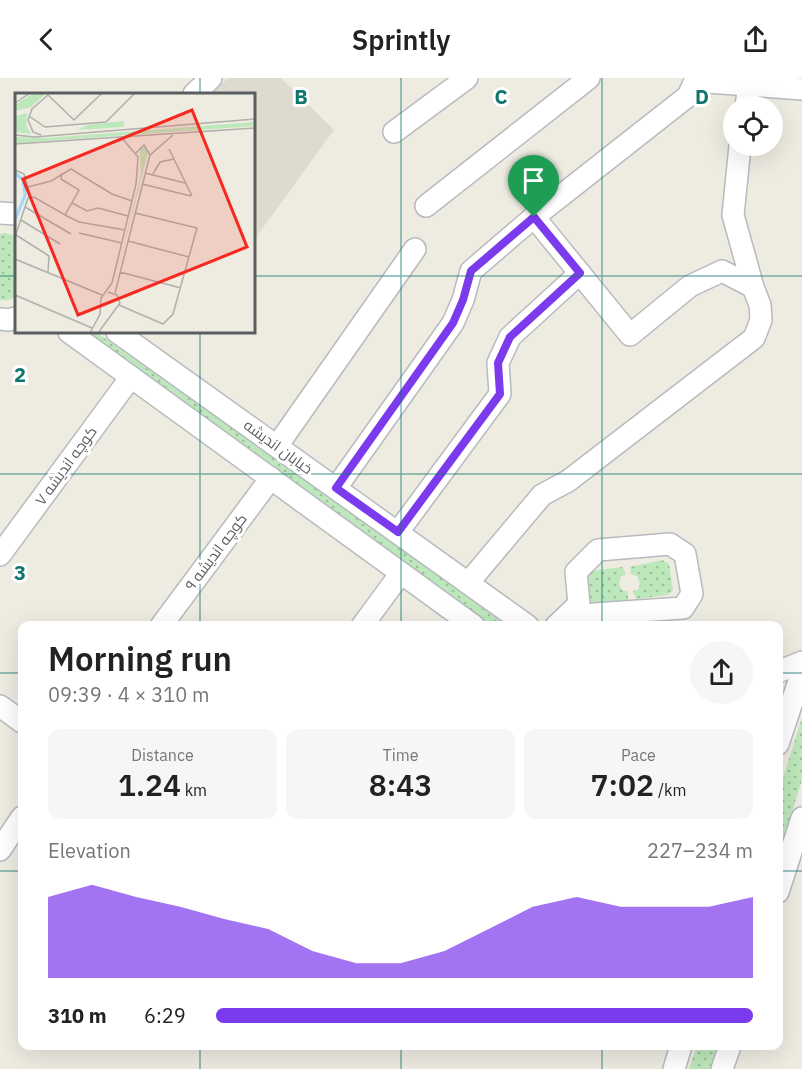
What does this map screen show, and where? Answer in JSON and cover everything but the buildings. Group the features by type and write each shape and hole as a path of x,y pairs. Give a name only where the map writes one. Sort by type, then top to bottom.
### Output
{"street":[{"path":"195,93 211,78"},
{"path":"394,132 467,78"},
{"path":"426,206 589,78"},
{"path":"336,488 453,323 463,300 471,271 534,217 688,96 695,80 802,89"},
{"path":"747,96 749,85"},
{"path":"468,583 542,495 568,481 754,338 761,320 760,305 733,215 739,156"},
{"path":"0,213 15,214"},
{"path":"534,217 630,335 690,286 722,271 753,286"},
{"path":"277,446 415,249"},
{"path":"398,532 500,394 498,363 510,337 580,273"},
{"path":"0,319 15,318"},
{"name":"خیابان اندیشه","path":"70,333 467,621"},
{"name":"خیابان اندیشه","path":"118,333 521,621"},
{"name":"کوچه اندیشه ۷","path":"0,555 131,377"},
{"name":"کوچه اندیشه ۹","path":"165,621 271,478"},
{"path":"561,621 579,604 576,572 598,550 670,544 686,554 692,594 682,608 594,614 586,621"},
{"path":"366,621 401,573"},
{"path":"783,670 802,662"},
{"path":"783,729 802,672"},
{"path":"0,706 18,719"},
{"path":"783,877 802,818"},
{"path":"0,850 18,824"},
{"path":"674,1069 680,1050"},
{"path":"723,1069 729,1050"}],"shaded area":[{"path":"228,78 281,78 334,130 255,239 255,93 212,93"}],"green space":[{"path":"0,234 15,236 15,297 8,300 0,300"},
{"path":"86,333 97,333 500,621 485,621"},
{"path":"662,560 669,564 673,590 668,595 636,599 633,591 638,590 640,584 637,576 631,574 630,567"},
{"path":"623,567 626,575 621,576 619,583 622,590 628,592 628,600 596,606 590,601 586,576 590,571"},
{"path":"802,718 802,780 783,840 783,778"},
{"path":"696,1050 716,1050 710,1069 689,1069"}],"route":[{"path":"534,217 580,273 510,337 498,363 500,394 398,532 336,488 453,323 463,300 471,271 534,217"}]}
